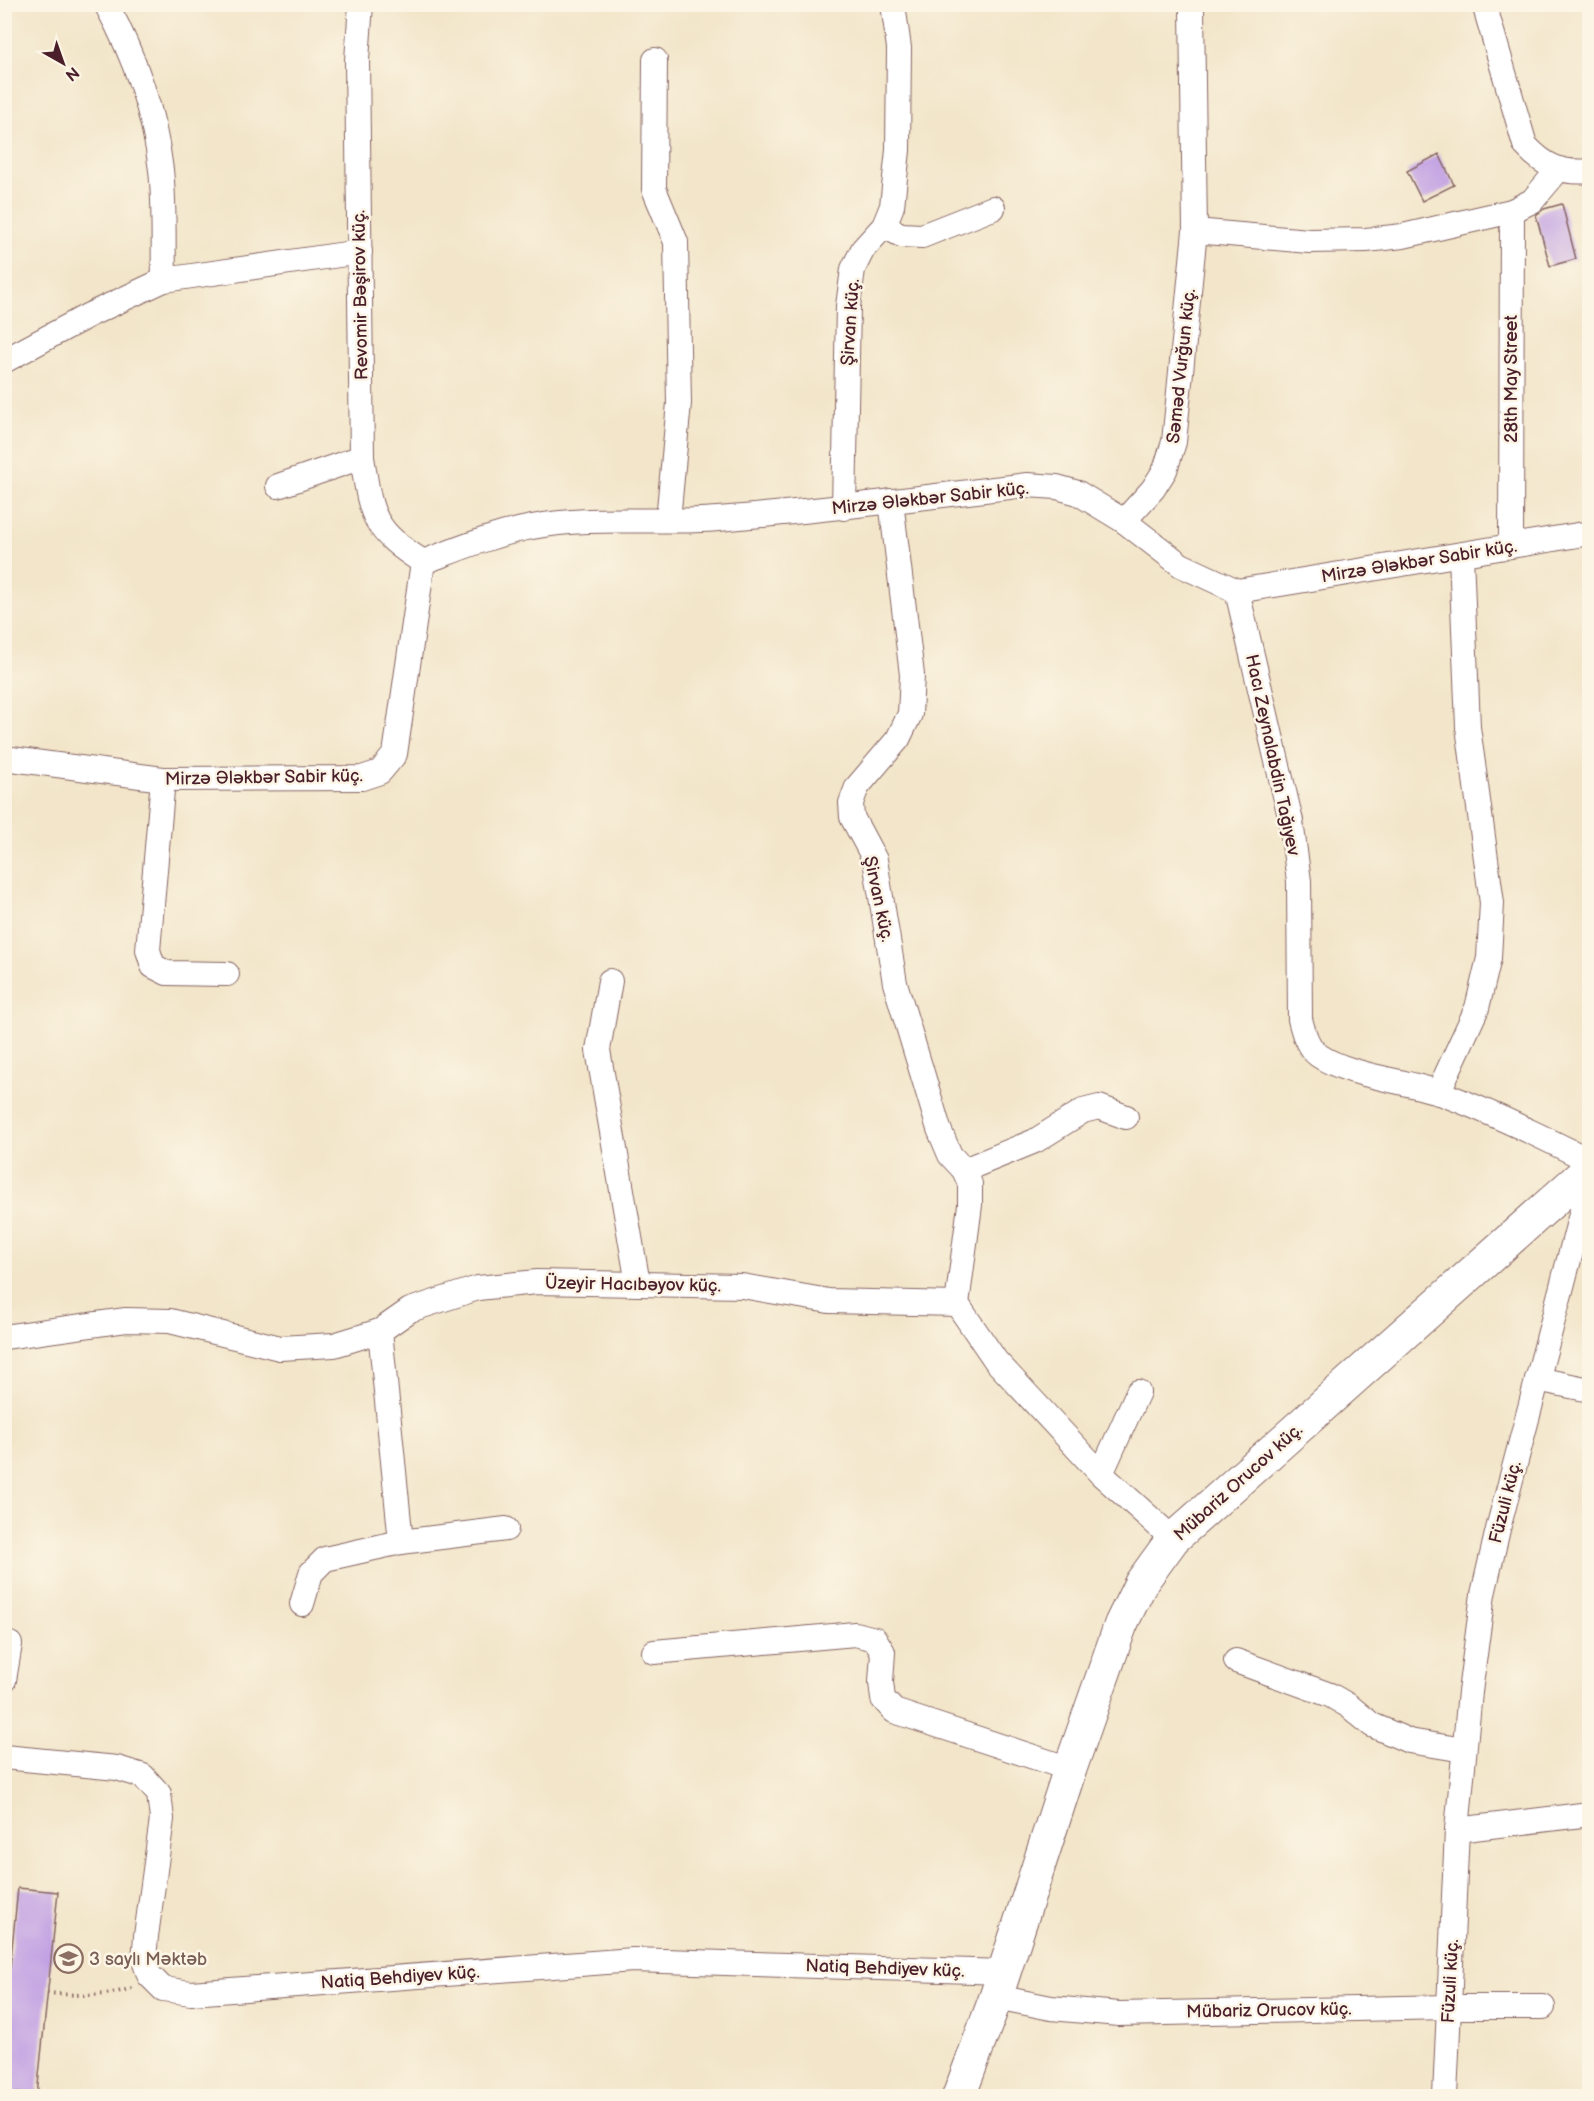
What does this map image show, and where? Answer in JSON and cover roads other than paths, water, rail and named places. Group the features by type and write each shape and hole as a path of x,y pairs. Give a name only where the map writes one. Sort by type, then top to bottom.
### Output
{"street":[{"path":"105,4 138,74 154,128 161,171 164,280"},
{"name":"Revomir Bəşirov küç.","path":"361,4 357,60 362,457 369,502 381,529 398,546 423,562"},
{"name":"Şirvan küç.","path":"844,508 848,306 853,269 863,249 884,226 892,206 898,150 899,48 893,4"},
{"name":"Səməd Vurğun küç.","path":"1124,521 1154,489 1165,470 1174,442 1195,231 1192,8 1190,4"},
{"path":"1484,4 1525,145 1538,159 1558,170 1590,171"},
{"path":"656,60 654,189 676,242 679,403 668,520"},
{"path":"1195,231 1309,241 1366,240 1403,236 1512,211 1532,201 1558,170"},
{"path":"884,226 901,235 922,236 993,208"},
{"name":"28th May Street","path":"1511,546 1512,211"},
{"path":"4,361 89,315 164,280 360,252"},
{"path":"278,486 362,457"},
{"name":"Mirzə Ələkbər Sabir küç.","path":"4,758 163,779 362,778 380,772 395,754 423,562 487,539 531,527 589,522 716,519 844,508 1027,485 1057,487 1078,493 1124,521 1181,565 1237,591 1590,533"},
{"name":"Şirvan küç.","path":"891,501 912,675 910,714 898,740 857,787 851,803 852,817 874,860 896,983 939,1129 950,1155 964,1170 970,1184 970,1205 957,1304"},
{"path":"1438,1093 1477,1008 1488,958 1492,903 1468,727 1461,555"},
{"name":"Hacı Zeynalabdin Tağıyev","path":"1237,591 1291,821 1299,881 1300,1019 1305,1037 1316,1054 1337,1065 1438,1093 1546,1138 1590,1161"},
{"path":"163,779 147,950 153,966 167,973 227,974"},
{"path":"610,981 598,1050 638,1284"},
{"path":"964,1170 1035,1141 1083,1111 1099,1107 1126,1117"},
{"name":"Mübariz Orucov küç.","path":"959,2097 1000,1985 1120,1624 1141,1583 1173,1539 1590,1168"},
{"name":"Füzuli küç.","path":"1445,2097 1457,1830 1470,1692 1484,1594 1499,1525 1590,1180"},
{"name":"Üzeyir Hacıbəyov küç.","path":"4,1337 126,1320 170,1321 280,1348 334,1345 380,1331 410,1311 478,1288 537,1282 742,1286 829,1301 957,1304"},
{"path":"957,1304 996,1361 1101,1474 1173,1539"},
{"path":"380,1331 401,1542"},
{"path":"1537,1379 1590,1390"},
{"path":"1101,1474 1138,1392"},
{"path":"302,1604 311,1573 325,1559 401,1542 506,1529"},
{"path":"654,1652 855,1634 875,1639 883,1652 881,1682 884,1699 894,1711 1070,1769"},
{"path":"4,1680 10,1644"},
{"path":"1236,1660 1330,1695 1349,1706 1372,1725 1409,1741 1464,1750"},
{"name":"Natiq Behdiyev küç.","path":"4,1756 117,1768 143,1776 159,1794 162,1819 144,1960 149,1975 164,1989 191,1993 633,1959 1000,1985"},
{"path":"1457,1830 1590,1814"},
{"name":"Mübariz Orucov küç.","path":"1000,1985 1051,2008 1119,2014 1543,2007"}],"place":[{"name":"3 saylı Məktəb","path":"68,1959"}]}
